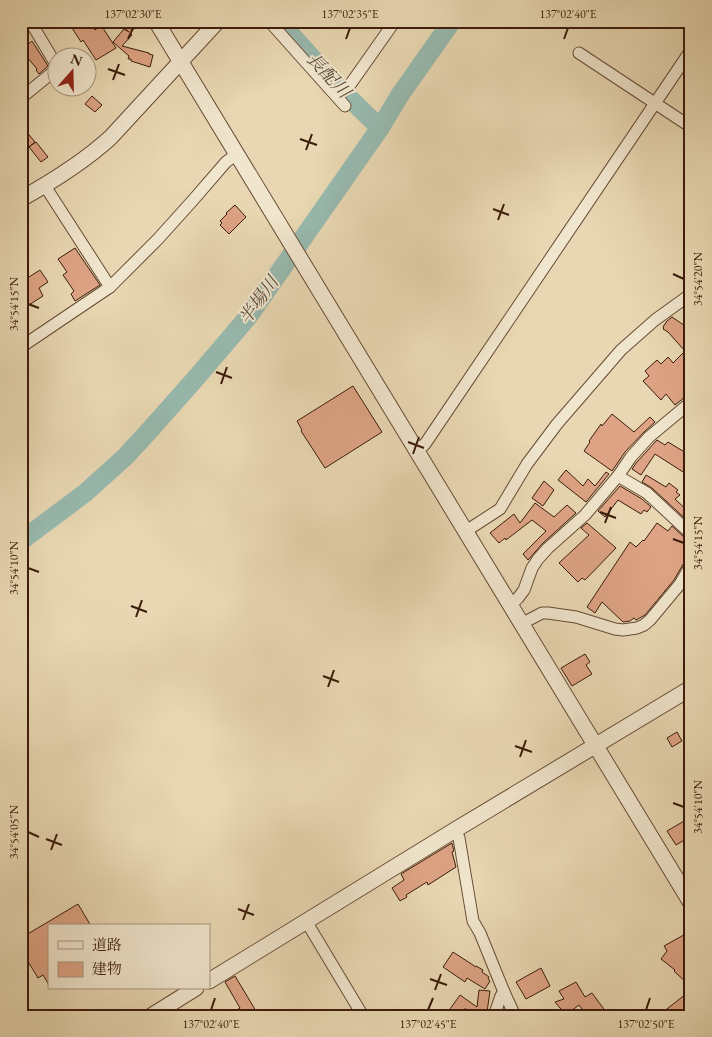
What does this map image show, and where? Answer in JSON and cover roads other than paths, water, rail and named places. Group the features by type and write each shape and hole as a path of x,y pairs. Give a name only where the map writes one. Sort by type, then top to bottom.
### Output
{"street":[{"path":"30,21 48,51"},
{"path":"156,21 691,902"},
{"path":"21,199 77,166 98,150 218,21"},
{"path":"269,21 341,93 345,106"},
{"path":"341,93 395,21"},
{"path":"417,451 425,444 691,50"},
{"path":"578,53 691,127"},
{"path":"21,98 48,76"},
{"path":"21,347 110,287 170,226 226,162 237,154"},
{"path":"45,186 110,287"},
{"path":"466,531 500,509 527,464 558,424 621,350 655,320 691,294"},
{"path":"510,606 524,590 532,568 538,559 585,515 649,437 691,402"},
{"path":"618,476 647,493 691,534"},
{"path":"522,624 542,613 548,613 576,617 615,629 637,628 650,620 680,584 691,565"},
{"path":"210,980 691,688"},
{"path":"455,830 459,838 473,920 515,1016"},
{"path":"306,921 363,1016"},
{"path":"151,1016 193,990"},
{"path":"494,1016 500,996 504,992"}],"waterway":[{"name":"長配川","path":"279,21 338,87 380,128"},
{"name":"半場川","path":"21,541 85,493 125,457 248,317 452,21"}]}
